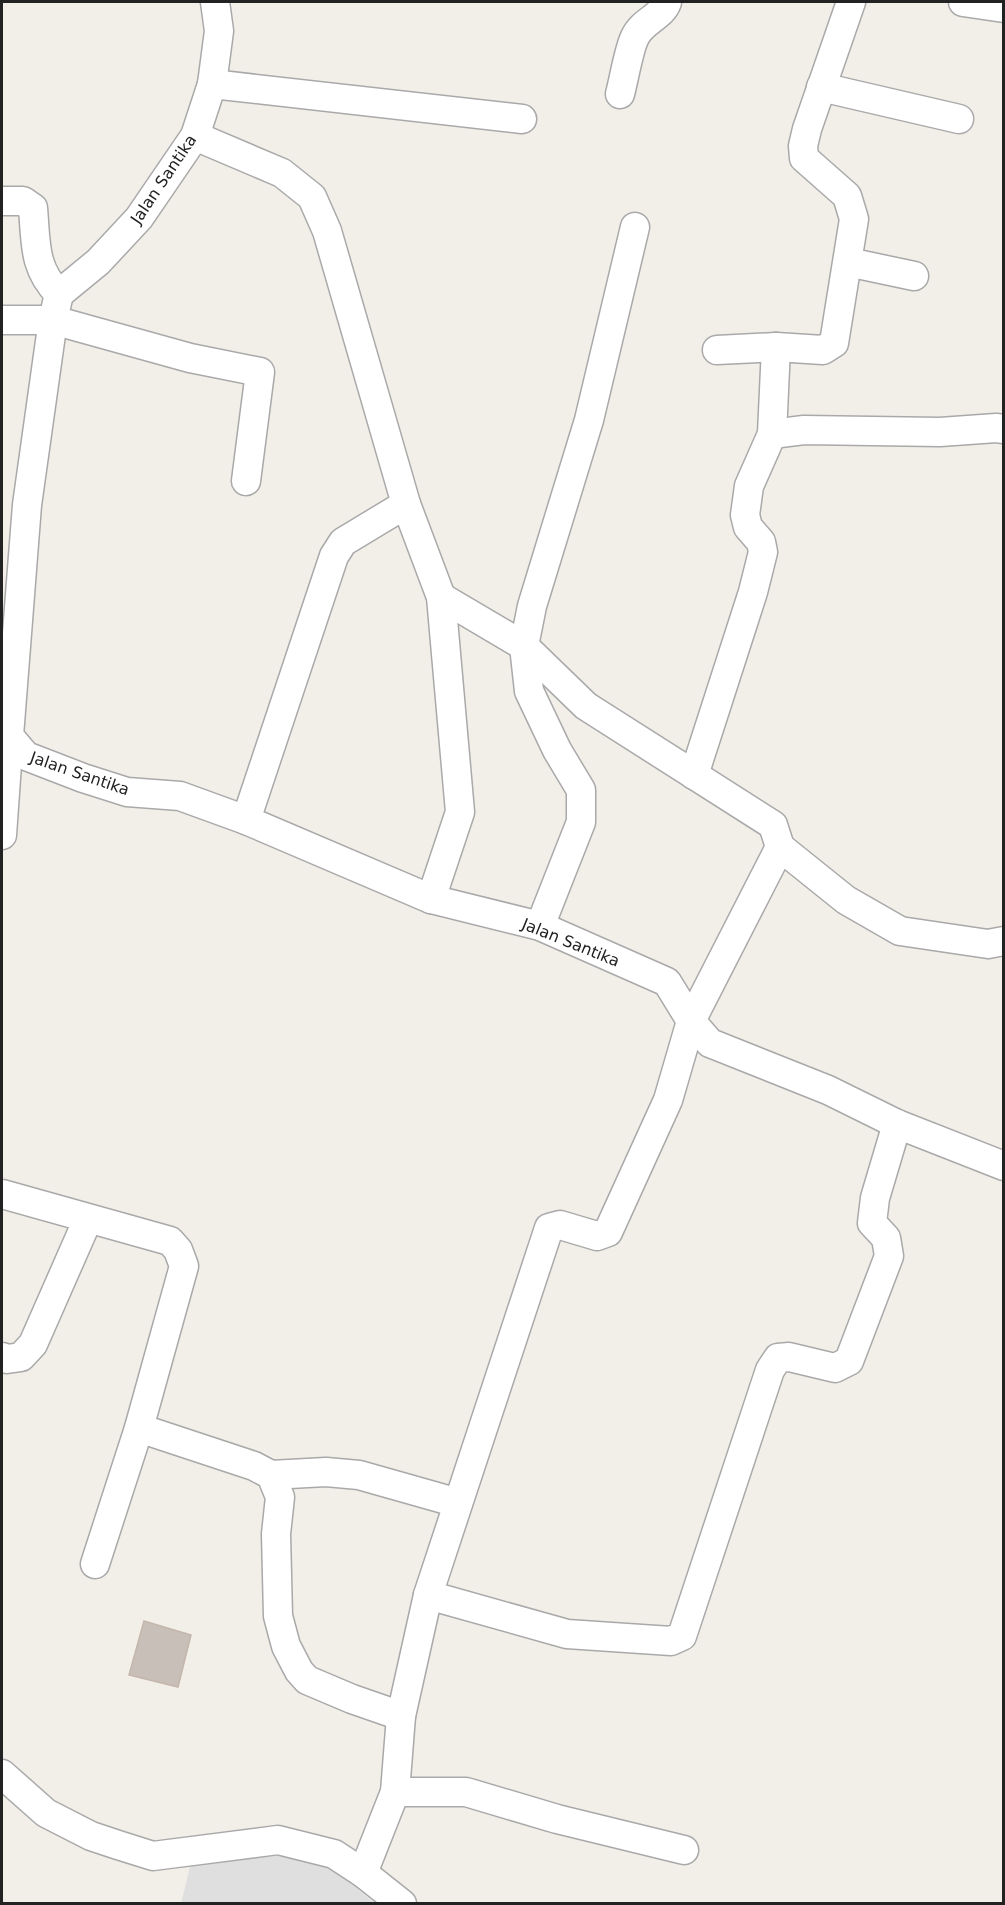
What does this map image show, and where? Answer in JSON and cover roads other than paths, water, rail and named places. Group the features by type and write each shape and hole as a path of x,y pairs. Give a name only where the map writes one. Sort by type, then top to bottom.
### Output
{"street":[{"name":"Jalan Santika","path":"56,307 139,218 195,136 212,84 219,31 215,2"},
{"path":"620,94 634,37 644,25 664,10 667,2"},
{"path":"717,350 776,347 823,350 834,342 854,219 847,196 804,158 802,146 850,2"},
{"path":"963,2 1004,8"},
{"path":"212,84 522,119"},
{"path":"821,87 959,119"},
{"path":"195,136 282,173 312,197 327,231 406,504 441,597 460,812 431,899"},
{"path":"2,201 23,201 33,208 38,261 56,307 27,505 8,662 9,736 2,835"},
{"path":"540,926 581,822 580,790 557,750 529,691 524,646 532,606 589,420 635,227"},
{"path":"848,262 914,276"},
{"path":"2,320 56,307 189,358 260,372 246,481"},
{"path":"694,775 753,592 763,552 761,542 748,527 745,515 749,486 772,434 776,347"},
{"path":"772,434 804,430 940,432 1004,429"},
{"path":"246,820 334,556 343,542 406,504"},
{"path":"441,597 524,646 586,706 773,825 780,847 846,900 900,931 988,944 1004,941"},
{"name":"Jalan Santika","path":"9,736 26,756 83,778 127,792 180,796 246,820 431,899 540,926 667,982 691,1021 710,1043 828,1090 897,1124 1004,1167"},
{"path":"363,1873 395,1792 401,1716 428,1595 549,1228 560,1225 597,1236 608,1232 668,1100 691,1021 780,847"},
{"path":"428,1595 567,1634 671,1641 682,1636 770,1370 778,1358 789,1357 836,1368 849,1361 889,1256 886,1238 872,1223 875,1198 897,1124"},
{"path":"2,1194 170,1241 178,1250 184,1266 139,1428 95,1564"},
{"path":"2,1357 7,1359 21,1357 33,1344 88,1219"},
{"path":"139,1428 254,1466 271,1475 326,1472 359,1475 458,1503"},
{"path":"271,1475 280,1497 276,1533 278,1616 286,1646 299,1671 307,1680 401,1716"},
{"path":"2,1774 46,1813 91,1836 153,1856 278,1840 334,1854 363,1873 402,1904"},
{"path":"395,1792 466,1792 557,1819 684,1850"}]}
